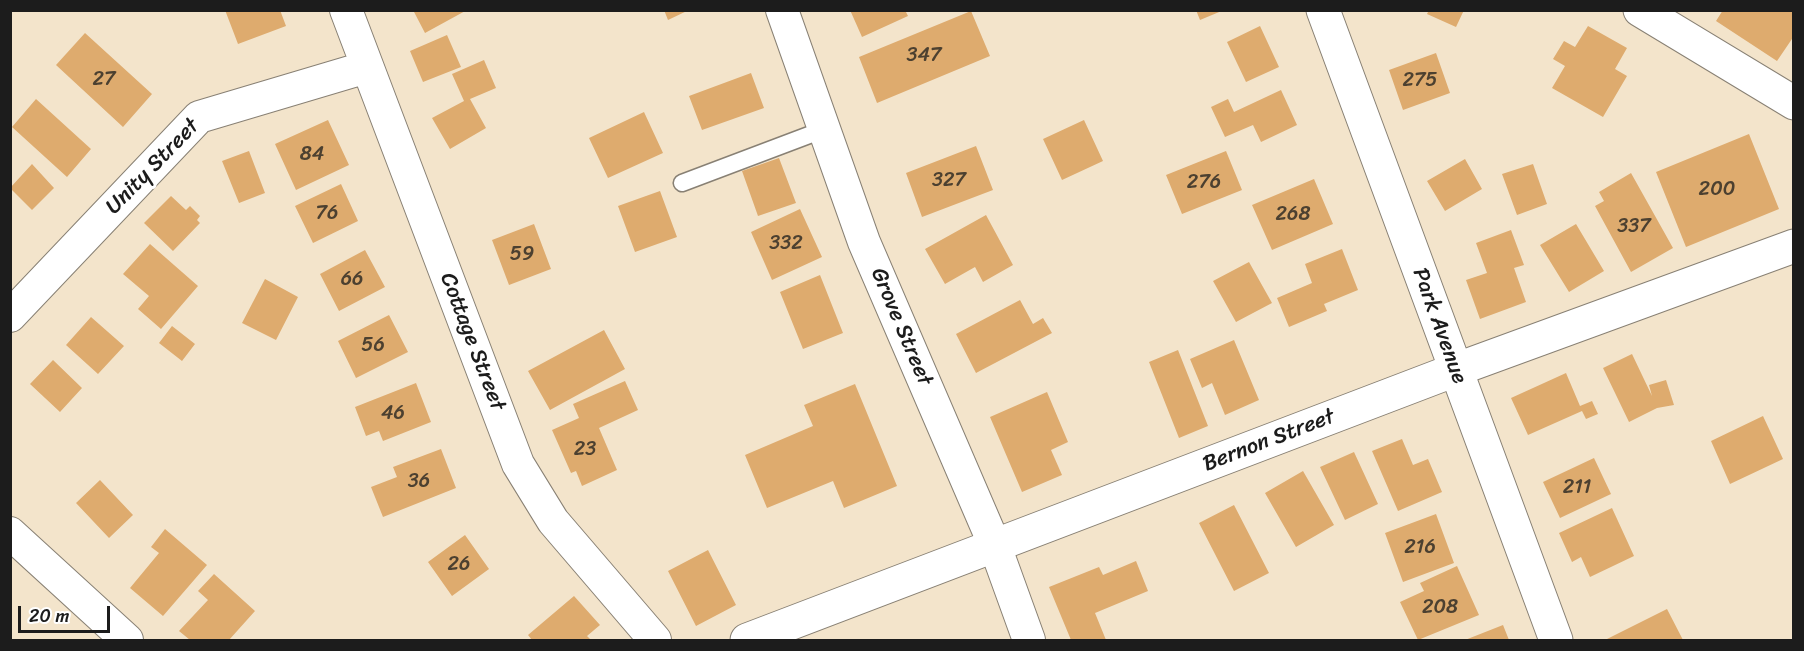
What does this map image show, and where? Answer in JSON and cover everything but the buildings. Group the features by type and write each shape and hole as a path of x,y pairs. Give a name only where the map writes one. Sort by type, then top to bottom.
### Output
{"main road":[{"name":"Park Avenue","path":"1323,10 1556,640"},
{"path":"1640,10 1794,103"},
{"name":"Bernon Street","path":"747,640 1455,370 1794,246"}],"street":[{"name":"Cottage Street","path":"346,10 518,464 553,521 655,640"},
{"name":"Grove Street","path":"782,10 864,242 995,546 1029,640"},
{"name":"Unity Street","path":"10,316 198,117 367,68"},
{"path":"10,533 127,640"}],"lane":[{"path":"682,183 825,129"}]}
